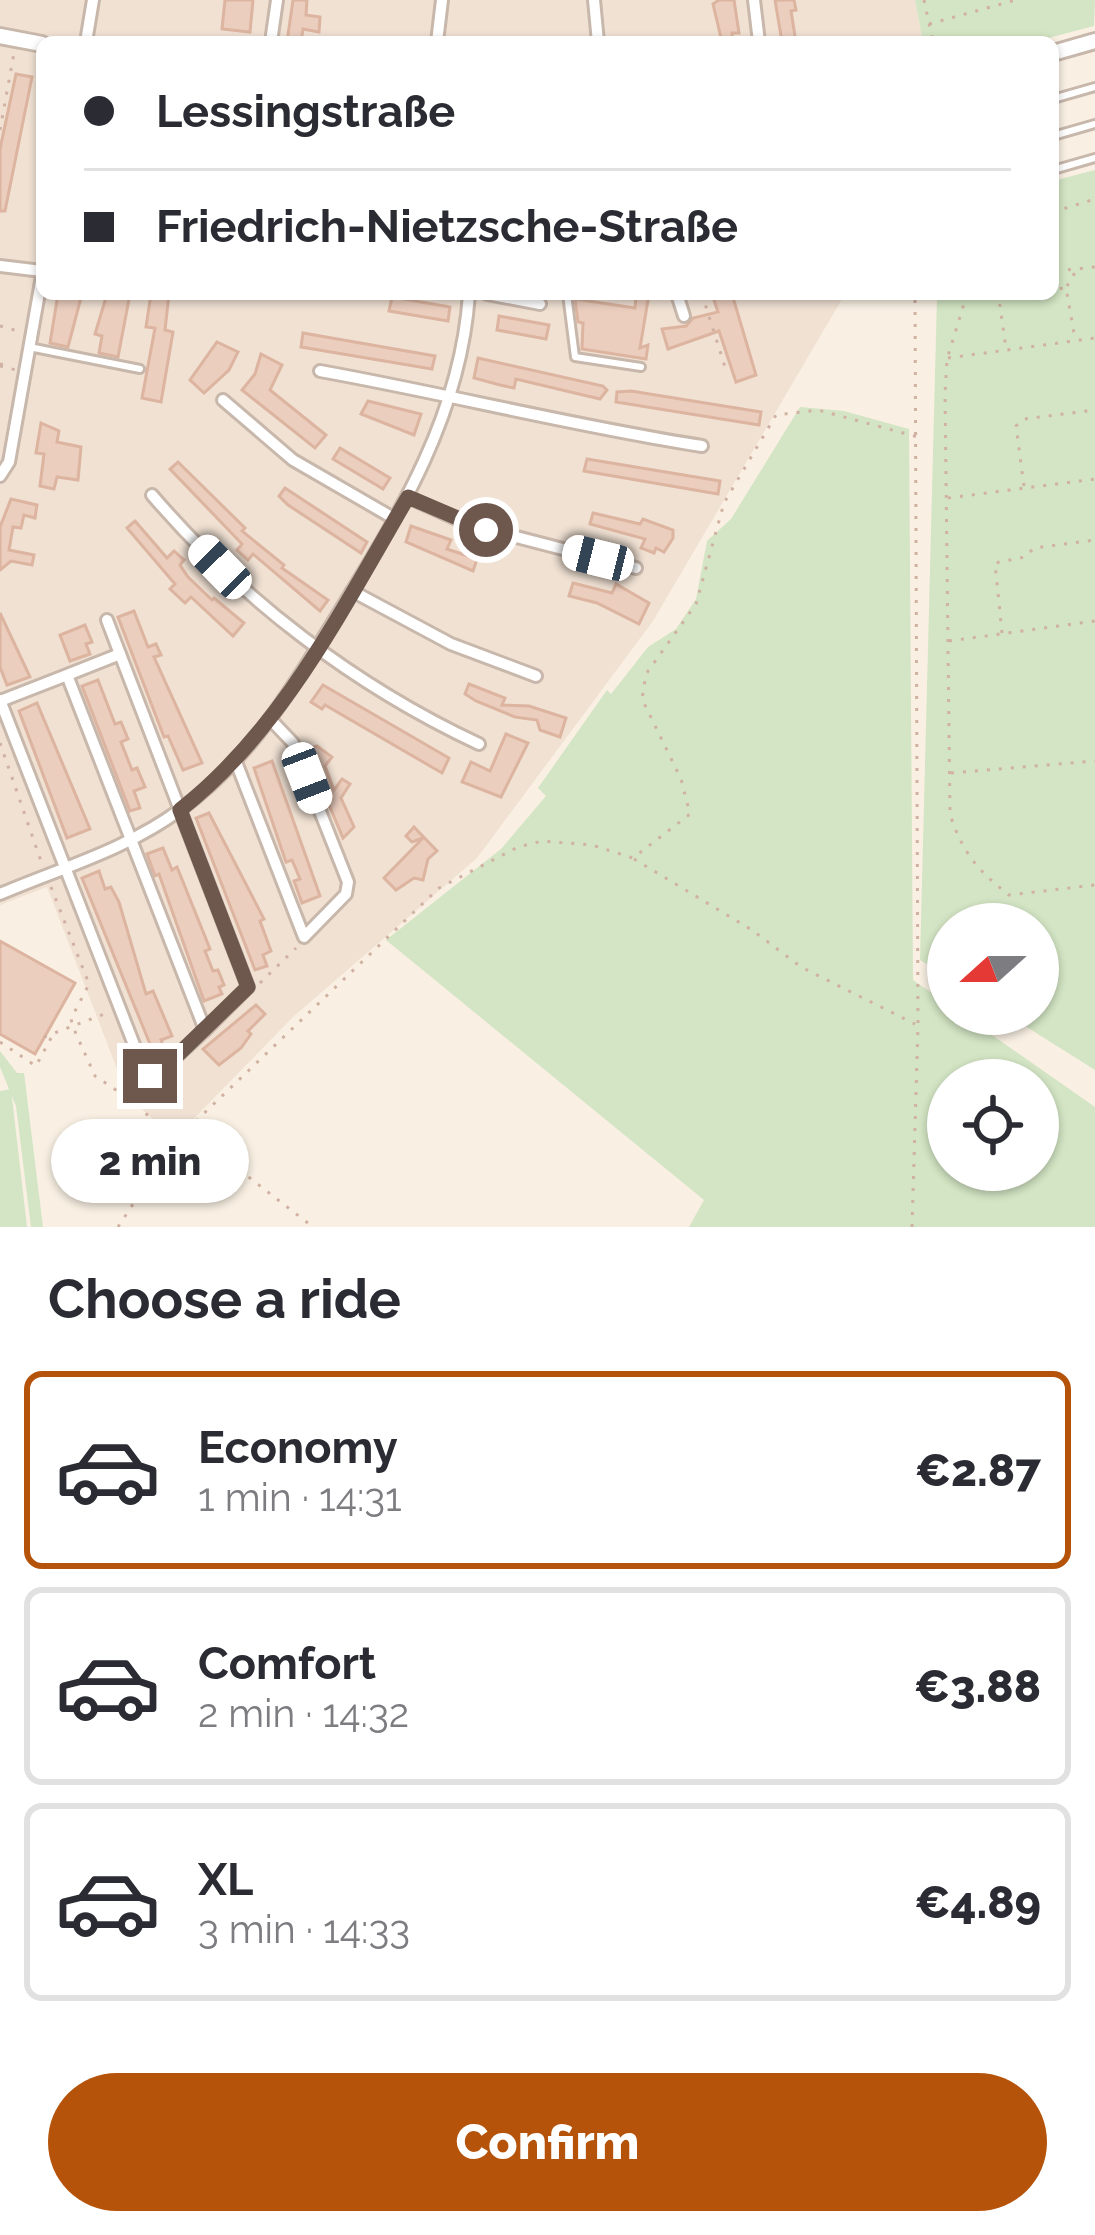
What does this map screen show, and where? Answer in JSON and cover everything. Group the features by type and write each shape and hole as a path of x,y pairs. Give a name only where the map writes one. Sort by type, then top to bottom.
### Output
{"street":[{"path":"87,36 93,0"},
{"path":"273,36 277,0"},
{"path":"438,36 442,0"},
{"path":"595,0 598,36"},
{"path":"754,0 758,36"},
{"path":"0,37 36,43"},
{"path":"1059,51 1095,41"},
{"path":"0,266 36,272"},
{"path":"0,476 9,463 38,300"},
{"path":"0,894 129,840 180,810 236,762 272,721 408,497 451,394 468,300"},
{"path":"519,300 541,304"},
{"path":"679,300 684,316"},
{"path":"320,370 451,394 563,424 702,446"},
{"path":"223,400 293,460 395,519"},
{"path":"152,495 220,567 318,647 381,692 479,744"},
{"path":"408,497 470,525 636,568"},
{"path":"352,591 451,644 536,676"},
{"path":"107,620 248,987 150,1076 142,1067 0,701 120,654"},
{"path":"67,675 205,1030"},
{"path":"236,762 304,937 346,894 347,882 293,743 286,730 272,721"}],"lane":[{"path":"1059,97 1095,87"},
{"path":"1059,134 1095,124"},
{"path":"1059,168 1095,158"},
{"path":"568,300 575,357 641,367"},
{"path":"31,341 140,369"}],"path":[{"path":"923,0 931,36"},
{"path":"928,24 1016,0"},
{"path":"0,130 16,40"},
{"path":"1059,210 1095,200"},
{"path":"1059,271 1095,267"},
{"path":"1076,341 1066,288 1077,269"},
{"path":"1059,289 1066,288"},
{"path":"704,300 725,367"},
{"path":"912,1227 918,1026 915,300"},
{"path":"965,300 947,358 944,498 950,814 961,849 981,874 1009,895 1095,885"},
{"path":"999,300 1006,350"},
{"path":"0,326 31,341"},
{"path":"947,358 1095,338"},
{"path":"0,365 10,369"},
{"path":"633,858 690,814 681,778 642,699 646,674 696,604 724,502 776,415 818,410 918,437"},
{"path":"1024,488 1016,426 1024,419 1095,410"},
{"path":"944,498 1095,479"},
{"path":"1002,633 995,563 1025,557 1034,548 1095,540"},
{"path":"949,640 1095,621"},
{"path":"0,743 89,984 70,1019 95,1076 137,1104 173,1143 206,1144 313,1227"},
{"path":"950,773 1095,760"},
{"path":"118,1227 173,1143 439,888 518,847 542,841 592,845 633,858 752,930 801,967 918,1026"},
{"path":"248,987 255,988 304,937"},
{"path":"44,1037 119,1008"},
{"path":"0,1042 36,1066 53,1034"},
{"path":"137,1104 150,1076"}],"shaded area":[{"path":"0,0 915,0 922,36 36,36 36,300 841,300 653,621 477,858 293,1017 174,1139 127,1095 47,887 0,905"}],"green space":[{"path":"915,0 1095,0 1094,26 1056,36 922,36"},
{"path":"1095,170 1095,1070 1039,1035 1059,1035 1059,903 927,903 927,964 920,960 937,300 1059,300 1059,179"},
{"path":"800,407 844,411 909,429 913,980 927,990 927,1035 992,1035 1026,1059 927,1059 927,1191 1059,1191 1059,1082 1095,1107 1095,1227 689,1227 704,1200 386,940 501,849 546,796 538,788 607,690 611,694 648,647 676,629 696,599 707,541 731,519"},
{"path":"0,1051 17,1073 24,1073 43,1227 31,1227 16,1106 0,1067"},
{"path":"11,1089 27,1227 0,1227 0,1091"}],"building":[{"path":"225,0 253,0 250,32 222,29"},
{"path":"293,0 307,0 306,15 320,17 319,32 303,29 302,36 288,36"},
{"path":"734,0 739,33 721,36 713,4"},
{"path":"775,0 794,0 795,36 781,36"},
{"path":"16,74 32,77 5,211 0,211 0,149"},
{"path":"57,300 80,300 68,347 50,343"},
{"path":"105,300 129,300 118,357 99,353 102,336 95,334"},
{"path":"150,300 168,300 165,330 173,332 161,402 142,398 155,328 146,327"},
{"path":"391,300 450,307 448,321 389,311"},
{"path":"575,300 635,308 636,300 648,300 640,348 648,345 646,359 582,349 583,323 578,322"},
{"path":"714,300 734,300 756,375 736,382 719,331 668,349 662,329 686,326 693,318 718,312"},
{"path":"499,316 549,325 546,339 497,330"},
{"path":"303,333 435,356 432,369 301,347"},
{"path":"217,342 238,352 229,370 204,393 190,380"},
{"path":"261,354 282,365 270,390 326,435 315,448 242,390 255,374"},
{"path":"478,358 607,390 600,399 516,379 514,388 500,385 474,378"},
{"path":"617,392 761,412 759,425 616,402"},
{"path":"368,401 421,414 414,435 361,414"},
{"path":"41,423 59,431 57,442 81,447 78,480 57,477 54,489 40,486 44,454 36,453"},
{"path":"340,448 390,478 383,489 333,459"},
{"path":"587,459 720,481 718,494 584,471"},
{"path":"178,462 282,568 328,600 320,611 253,554 248,560 237,550 242,544 170,469"},
{"path":"285,488 367,542 361,553 288,505 279,496"},
{"path":"11,499 37,505 35,518 24,515 21,528 13,527 9,550 34,555 32,565 11,561 0,570 0,527"},
{"path":"593,513 640,524 643,519 673,530 673,538 664,552 656,548 654,553 641,548 645,539 590,524"},
{"path":"135,521 167,558 174,551 184,560 180,565 188,577 244,623 233,636 191,597 185,603 170,589 175,584 127,528"},
{"path":"411,526 451,540 447,549 477,559 473,571 406,542"},
{"path":"573,583 612,593 616,584 649,603 639,624 597,603 569,596"},
{"path":"134,611 148,647 156,644 161,655 154,657 202,763 183,770 168,736 164,737 118,617"},
{"path":"0,613 30,677 7,685 0,667"},
{"path":"85,625 92,642 86,644 90,654 70,661 60,635"},
{"path":"98,680 115,724 121,722 128,739 121,742 132,770 137,768 145,787 134,791 140,808 130,811 82,686"},
{"path":"469,684 505,698 502,705 529,706 566,718 560,737 540,730 537,720 515,717 476,701 465,694"},
{"path":"323,685 449,758 442,773 325,705 322,709 311,702"},
{"path":"37,703 90,829 67,838 19,711"},
{"path":"506,734 528,743 501,797 462,782 471,762 490,771"},
{"path":"317,746 332,757 325,766 334,790 342,779 350,784 341,798 354,827 343,838 306,750"},
{"path":"272,761 320,896 302,903 294,881 300,879 292,860 286,862 254,768"},
{"path":"209,813 264,919 260,921 271,951 263,955 267,966 255,970 196,818"},
{"path":"414,827 437,851 428,859 423,880 414,878 396,890 384,878 423,838 412,842 406,836"},
{"path":"163,848 172,870 177,867 210,949 205,951 224,985 219,987 222,994 204,1001 159,874 155,876 147,854"},
{"path":"99,871 105,889 111,887 119,902 146,994 153,991 172,1036 161,1040 166,1053 157,1061 82,878"},
{"path":"0,941 75,983 35,1054 0,1034"},
{"path":"256,1005 265,1014 248,1031 251,1034 241,1048 219,1065 203,1049"}],"route":[{"path":"150,1076 161,1071 248,987 180,810 236,762 272,721 408,497 486,530"}]}
